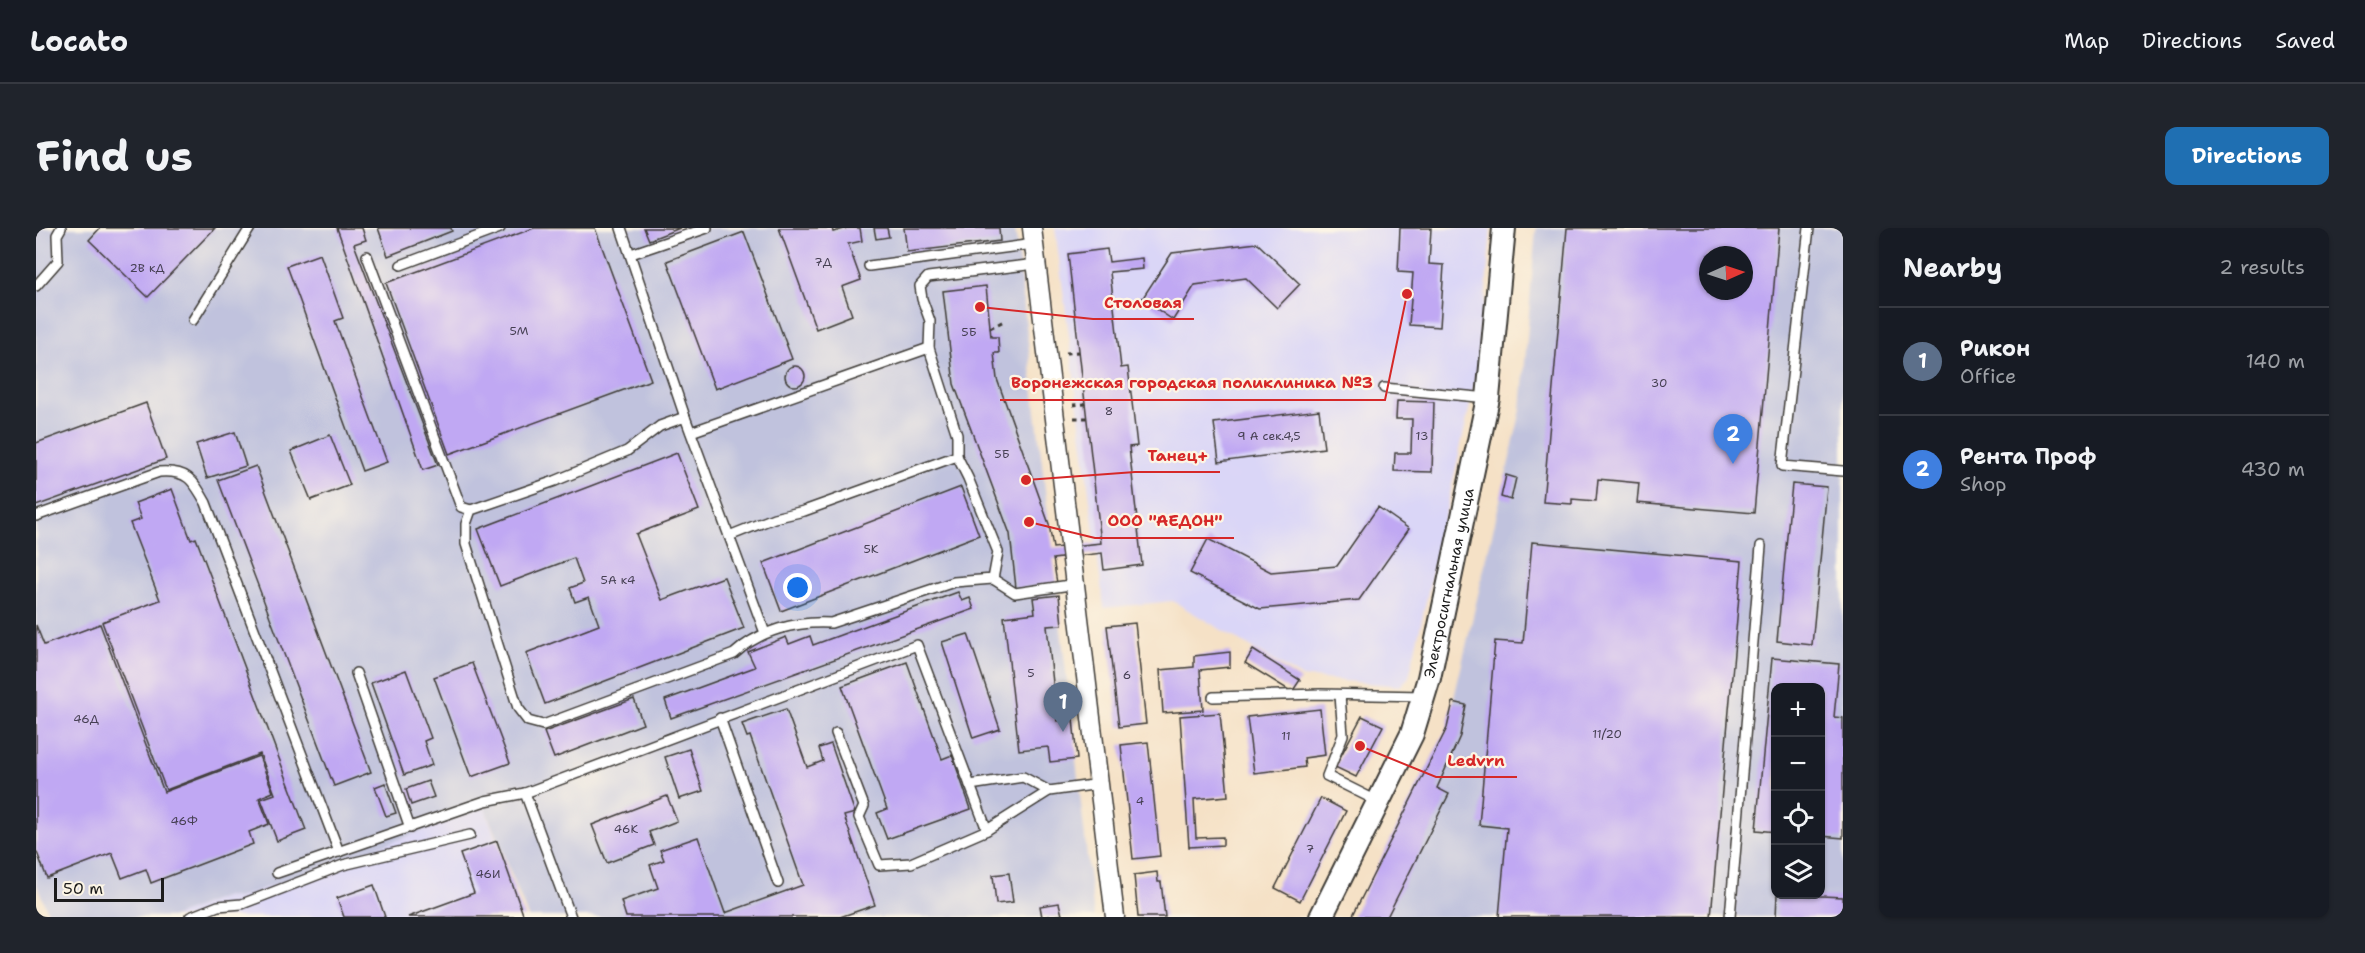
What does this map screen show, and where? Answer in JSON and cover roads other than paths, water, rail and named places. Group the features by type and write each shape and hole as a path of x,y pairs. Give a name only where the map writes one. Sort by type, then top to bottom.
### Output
{"street":[{"name":"Электросигнальная улица","path":"1321,917 1412,734 1424,696 1488,398 1504,228"},
{"path":"1033,236 1077,584 1115,917"}],"lane":[{"path":"36,286 58,261 57,235 61,228"},
{"path":"193,320 250,228"},
{"path":"402,264 500,228"},
{"path":"621,228 685,417 765,633"},
{"path":"631,254 707,228"},
{"path":"1809,228 1782,466 1843,471"},
{"path":"869,266 1033,236"},
{"path":"367,256 461,507 471,510 555,481 627,451 660,426 685,417"},
{"path":"993,579 998,552 969,478 957,456 957,435 929,348 930,321 920,286 928,277 987,273 1036,264"},
{"path":"691,432 929,348"},
{"path":"1384,388 1488,398"},
{"path":"729,536 774,518 804,511 957,456"},
{"path":"36,516 159,472 175,471 193,481 206,503 339,852"},
{"path":"471,510 466,524 466,544 518,708 528,721 543,725 734,654 747,642 765,633 811,622 831,623 954,582 993,579 1015,593 1077,584"},
{"path":"1730,917 1761,546"},
{"path":"277,873 485,801 525,793 917,645 987,830"},
{"path":"356,673 410,828"},
{"path":"1213,697 1340,694 1424,696"},
{"path":"1340,694 1343,735 1328,776 1379,802"},
{"path":"720,718 778,883"},
{"path":"836,733 864,806 859,817 879,864 911,863 987,830 1049,791 1100,784"},
{"path":"970,785 1023,777 1049,791"},
{"path":"525,793 571,917"},
{"path":"190,917 218,906 242,903 343,865 470,835"}],"place":[{"name":"Воронежская городская поликлиника №3","path":"1407,294"},
{"name":"Столовая","path":"980,307"},
{"name":"Рента Проф","path":"1733,464"},
{"name":"Танец+","path":"1026,480"},
{"name":"ООО \"АЕДОН\"","path":"1029,522"},
{"name":"Рикон","path":"1063,732"},
{"name":"Ledvrn","path":"1360,746"}]}
